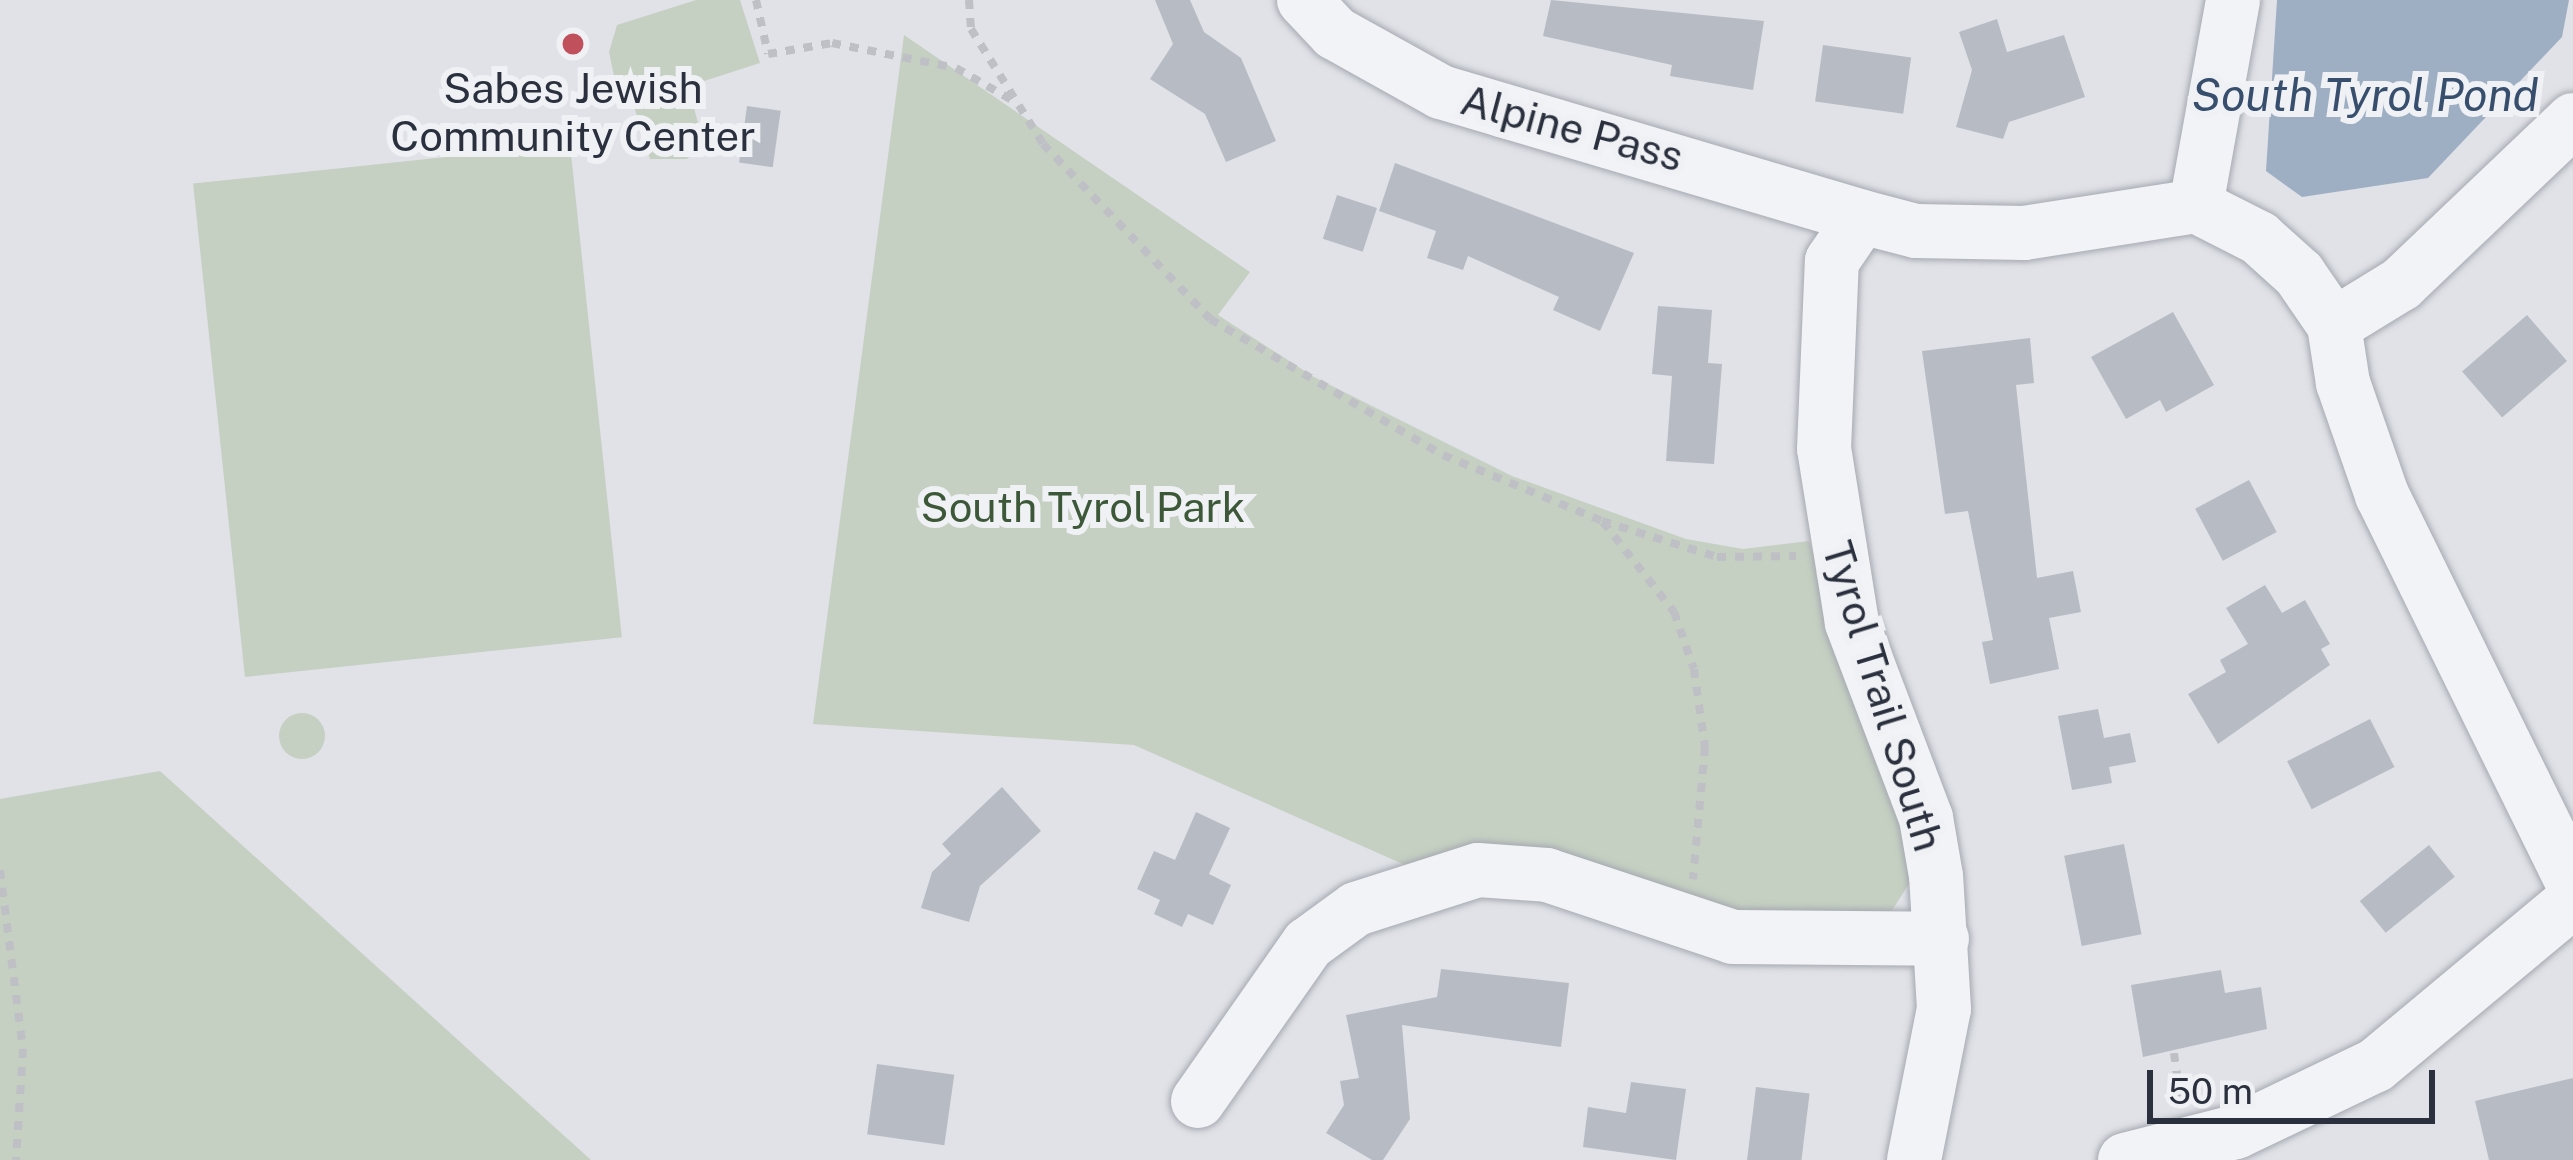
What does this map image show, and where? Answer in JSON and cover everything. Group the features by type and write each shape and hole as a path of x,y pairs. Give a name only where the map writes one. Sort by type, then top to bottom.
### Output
{"street":[{"name":"Alpine Pass","path":"1304,0 1335,33 1442,92 1862,217"},
{"path":"2196,206 2234,0"},
{"path":"2334,325 2402,284 2573,120"},
{"path":"1862,217 1916,231 2024,233 2196,206 2259,238 2334,325 2343,383 2382,495 2573,884"},
{"name":"Tyrol Trail South","path":"1862,217 1832,261 1822,352 1837,555 1867,668 1926,818 1942,939 1944,1009 1913,1160"},
{"path":"1198,1101 1308,944 1356,910 1419,883 1478,870 1546,875 1685,926 1830,944 1942,939"},
{"path":"2125,1160 2236,1132 2377,1064 2573,901"}],"path":[{"path":"756,0 768,53 832,43 935,64 1018,104"},
{"path":"969,0 971,28 1043,144 1210,319 1443,455 1602,521 1717,557 1837,555"},
{"path":"1602,521 1674,612 1694,669 1706,747 1685,926"},
{"path":"0,870 23,1049 16,1160"}],"green space":[{"path":"696,0 740,0 760,63 701,82 692,101 704,144 687,159 650,159 633,103 618,95 609,52 617,25"},
{"name":"South Tyrol Park","path":"904,35 1250,272 1218,315 1314,377 1512,476 1686,539 1743,549 1809,541 1908,845 1912,879 1891,912 1756,917 1479,846 1405,865 1134,745 813,724"},
{"path":"570,144 622,637 245,677 193,184"},
{"path":"302,713 318,720 325,736 318,752 302,759 286,752 279,736 286,720"},
{"path":"160,771 591,1160 0,1160 0,799"}],"water":[{"name":"South Tyrol Pond","path":"2277,0 2569,0 2562,37 2428,178 2302,197 2266,171"}],"building":[{"path":"1155,0 1190,0 1204,32 1241,58 1276,141 1226,162 1205,114 1150,79 1173,44"},
{"path":"1551,0 1764,21 1753,90 1670,76 1672,65 1543,36"},
{"path":"1997,19 2007,52 2064,35 2085,97 2009,122 2003,139 1956,127 1972,70 1959,32"},
{"path":"1823,45 1911,57 1903,114 1815,101"},
{"path":"747,106 781,111 773,167 739,162"},
{"path":"1395,163 1634,253 1600,331 1553,310 1559,297 1468,256 1463,270 1427,258 1436,231 1379,211"},
{"path":"1337,195 1377,208 1363,252 1323,239"},
{"path":"1658,306 1712,310 1708,363 1722,364 1714,464 1666,461 1672,376 1652,374"},
{"path":"2173,312 2214,385 2166,412 2160,400 2126,419 2091,357"},
{"path":"2527,315 2567,361 2502,417 2462,371"},
{"path":"2030,338 2034,383 2016,385 2037,578 2073,571 2081,612 2049,618 2059,669 1990,684 1982,642 1993,640 1968,511 1945,514 1922,351"},
{"path":"2249,480 2277,532 2223,561 2195,509"},
{"path":"2265,585 2282,613 2305,600 2330,644 2321,649 2330,665 2218,744 2188,694 2226,672 2220,660 2248,644 2226,608"},
{"path":"2098,709 2104,738 2130,733 2136,762 2109,767 2112,783 2072,790 2058,716"},
{"path":"2370,719 2395,767 2312,809 2287,761"},
{"path":"1002,787 1041,831 980,886 969,922 921,908 932,872 951,854 942,844"},
{"path":"1196,812 1230,828 1209,874 1231,885 1213,925 1188,914 1182,927 1154,914 1160,900 1137,889 1154,851 1175,860"},
{"path":"2124,844 2142,934 2082,946 2064,856"},
{"path":"2429,845 2455,877 2386,933 2360,901"},
{"path":"1441,969 1569,983 1561,1047 1402,1025 1410,1119 1383,1160 1372,1160 1326,1133 1344,1105 1340,1081 1359,1078 1346,1015 1437,997"},
{"path":"2221,970 2225,993 2261,987 2267,1029 2143,1057 2131,985"},
{"path":"877,1064 954,1075 944,1145 867,1134"},
{"path":"2573,1078 2573,1160 2489,1160 2475,1101"},
{"path":"1631,1082 1686,1089 1676,1160 1583,1147 1588,1107 1626,1113"},
{"path":"1756,1087 1810,1094 1801,1160 1747,1160"}],"place":[{"name":"Sabes Jewish Community Center","path":"573,44"}]}
